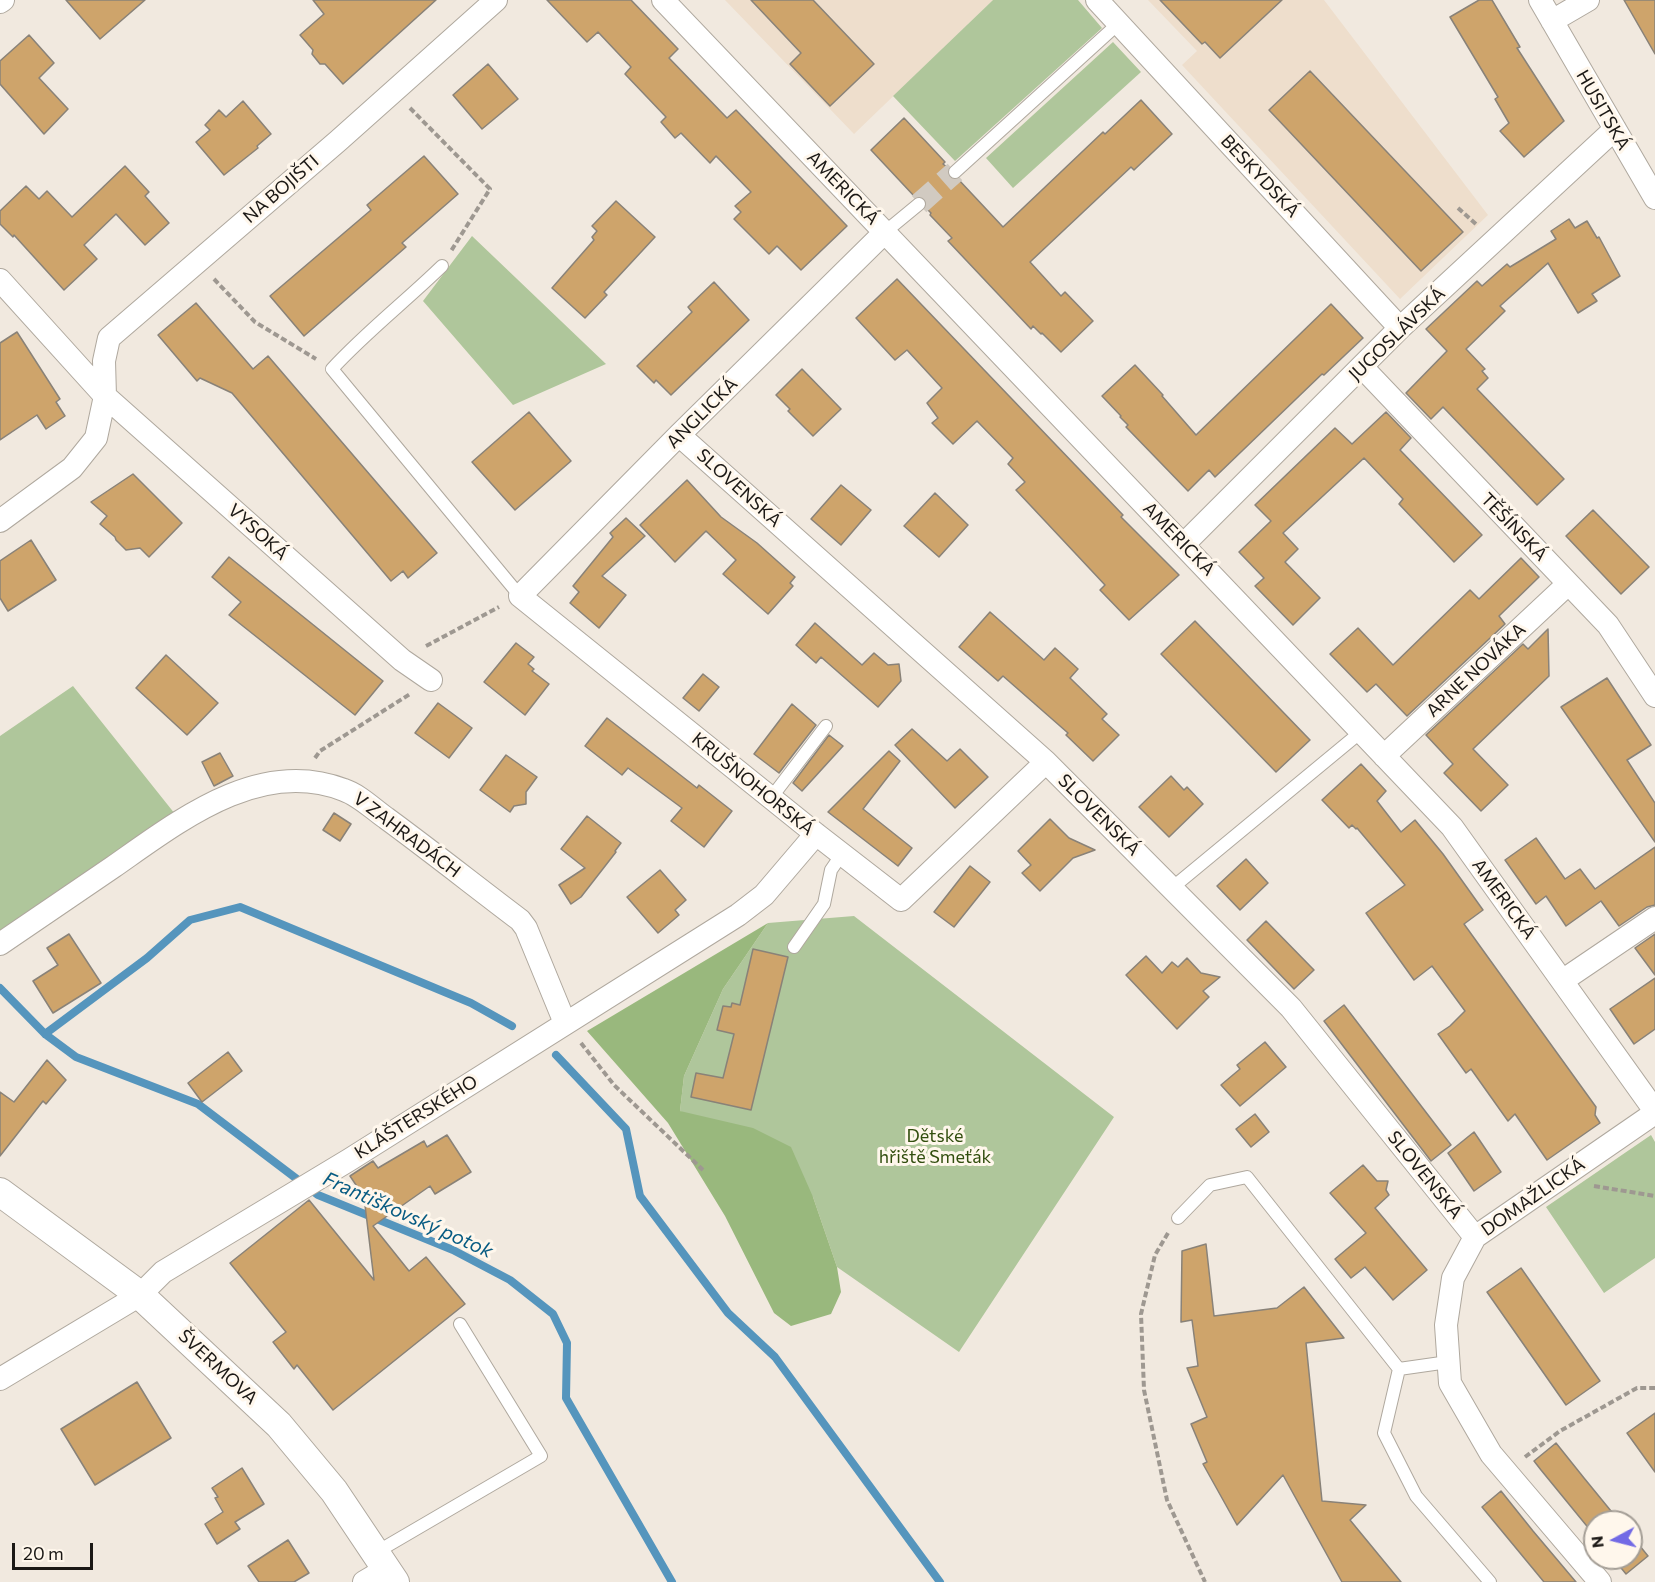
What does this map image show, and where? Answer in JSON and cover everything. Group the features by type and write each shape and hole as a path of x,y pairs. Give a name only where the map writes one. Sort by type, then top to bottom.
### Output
{"street":[{"name":"NA BOJIŠTI","path":"0,521 72,468 96,438 105,396 104,361 109,338 338,141 496,0"},
{"name":"AMERICKÁ","path":"663,0 1452,827 1655,1112"},
{"name":"BESKYDSKÁ","path":"1097,0 1400,328"},
{"name":"HUSITSKÁ","path":"1540,0 1655,198"},
{"path":"1552,21 1588,0"},
{"name":"JUGOSLÁVSKÁ","path":"1184,544 1400,328 1615,129"},
{"name":"ANGLICKÁ","path":"520,596 885,232"},
{"name":"VYSOKÁ","path":"0,280 105,396 402,660 431,680"},
{"name":"TĚŠÍNSKÁ","path":"1362,367 1608,625 1655,696"},
{"name":"SLOVENSKÁ","path":"679,435 1046,762 1291,1008 1474,1237"},
{"name":"ARNE NOVÁKA","path":"1384,756 1568,584"},
{"name":"KRUŠNOHORSKÁ","path":"520,596 901,900 1046,762"},
{"name":"V ZAHRADÁCH","path":"0,944 188,815 243,789 273,782 300,781 326,784 347,790 520,920 526,928 565,1023"},
{"name":"KLÁŠTERSKÉHO","path":"0,1379 140,1295 163,1272 349,1160 738,915 764,895 816,834"},
{"path":"1562,981 1655,918"},
{"name":"DOMAŽLICKÁ","path":"1600,1582 1491,1454 1450,1383 1446,1325 1453,1278 1474,1237 1655,1112"},
{"name":"ŠVERMOVA","path":"0,1192 140,1295 279,1425 334,1491 380,1571"}],"lane":[{"path":"954,172 1119,23"},
{"path":"885,232 919,204"},
{"path":"442,266 406,301 356,343 332,369 520,596"},
{"path":"771,798 826,726"},
{"path":"1172,888 1362,731"},
{"path":"794,946 824,904 831,870 842,854"},
{"path":"1178,1218 1210,1185 1247,1177 1400,1369"},
{"path":"380,1571 541,1456 460,1324"},
{"path":"1400,1369 1448,1362"},
{"path":"1400,1369 1384,1433 1416,1496 1491,1582"}],"path":[{"path":"393,91 490,189 442,266"},
{"path":"1458,208 1477,225"},
{"path":"197,262 255,322 332,369"},
{"path":"442,636 520,596"},
{"path":"320,751 431,680"},
{"path":"565,1023 614,1085 703,1170"},
{"path":"1558,1179 1655,1196"},
{"path":"1178,1218 1155,1255 1141,1314 1144,1390 1167,1500 1204,1582"},
{"path":"1506,1471 1570,1425 1637,1388 1655,1388"}],"shaded area":[{"path":"725,0 993,0 854,134"},
{"path":"1148,0 1324,0 1488,215 1400,299 1182,65 1197,51"}],"green space":[{"path":"993,0 1078,0 1102,28 955,161 893,96"},
{"path":"1113,42 1141,72 1013,188 986,158"},
{"path":"472,236 606,364 513,405 423,301"},
{"path":"73,686 175,814 0,934 0,736"},
{"name":"Dětské hřiště Smeťák","path":"854,916 1114,1117 959,1352 837,1267 813,1197 680,1111 684,1076 723,989 768,923"},
{"path":"768,923 723,989 684,1076 680,1111 753,1128 791,1147 813,1197 837,1267 841,1292 831,1314 791,1326 774,1313 725,1216 668,1123 587,1031"},
{"path":"1651,1135 1655,1142 1655,1258 1604,1293 1546,1207"}],"building":[{"path":"66,0 145,0 100,39"},
{"path":"313,0 436,0 343,84 325,64 320,64 312,54 313,50 300,35 324,14"},
{"path":"547,0 631,0 678,49 669,58 727,118 736,110 847,226 801,270 777,246 769,254 734,219 741,212 735,206 751,192 716,156 710,163 681,133 675,138 661,122 666,117 625,74 631,67 598,32 587,42"},
{"path":"751,0 813,0 874,64 830,106 790,64 801,53"},
{"path":"1160,0 1282,0 1220,58 1205,42 1202,44"},
{"path":"1479,0 1492,0 1520,47 1517,48 1564,121 1524,157 1500,131 1509,123 1495,99 1498,97 1450,17"},
{"path":"1624,0 1655,0 1655,54"},
{"path":"29,35 54,63 39,78 68,109 44,134 0,84 0,61"},
{"path":"488,64 518,99 482,129 453,95"},
{"path":"1310,71 1463,232 1421,271 1269,110"},
{"path":"1141,100 1172,134 1134,170 1131,167 1030,262 1061,296 1065,292 1093,321 1061,352 1033,326 1031,329 948,241 952,238 930,215 931,213 926,208 925,198 915,197 871,150 904,118 945,162 943,164 948,168 949,178 958,179 1003,227 1103,132 1105,134"},
{"path":"243,101 271,134 257,146 258,148 224,175 196,142 210,130 205,125 219,110 226,117"},
{"path":"424,156 458,194 402,243 406,247 304,336 270,296 371,210 367,205"},
{"path":"125,166 149,192 145,196 169,223 145,245 116,214 84,245 97,259 64,290 14,235 13,237 0,224 0,211 26,186 39,199 47,191 72,217"},
{"path":"616,201 655,237 604,292 607,295 585,318 552,288 594,240 592,237 597,231 592,226"},
{"path":"1569,219 1575,228 1587,221 1597,238 1599,237 1620,276 1592,294 1597,301 1578,313 1548,263 1500,306 1505,311 1466,349 1485,369 1482,371 1488,378 1477,389 1564,479 1537,505 1443,407 1431,419 1406,393 1447,351 1426,329 1477,281 1482,286 1507,264 1510,267 1556,239 1551,231"},
{"path":"897,279 1123,515 1121,517 1179,575 1129,620 1100,590 1105,585 1016,490 1025,482 1008,464 1013,458 977,421 953,444 932,423 938,418 927,403 942,388 907,350 895,360 856,318"},
{"path":"714,282 749,320 671,395 656,380 654,383 637,366 692,312 688,307"},
{"path":"196,303 253,369 268,356 437,553 408,578 403,571 391,581 232,393 200,378 197,381 158,335"},
{"path":"1331,304 1363,338 1324,375 1322,374 1215,477 1209,470 1188,491 1126,427 1128,425 1102,396 1135,365 1196,435"},
{"path":"17,332 60,399 56,402 65,416 46,429 37,415 0,440 0,343"},
{"path":"802,369 841,409 813,436 788,411 790,409 776,395"},
{"path":"529,412 571,461 515,510 472,462"},
{"path":"1386,412 1411,438 1400,450 1482,535 1454,562 1399,504 1403,499 1364,458 1283,533 1298,549 1285,562 1320,598 1293,625 1255,586 1264,578 1239,552 1271,521 1255,505 1335,428 1352,444"},
{"path":"133,474 182,523 149,557 140,548 126,550 100,524 107,516 91,502"},
{"path":"687,480 721,517 757,543 795,577 790,583 793,586 768,614 723,574 736,560 706,531 675,562 640,525"},
{"path":"841,485 871,510 841,545 811,519"},
{"path":"935,493 968,525 939,557 904,526"},
{"path":"1593,510 1649,567 1621,594 1566,536"},
{"path":"626,518 645,536 602,576 626,595 599,628 570,603 579,592 573,586 613,537 610,533"},
{"path":"31,540 56,580 8,611 0,598 0,561"},
{"path":"229,557 383,681 355,715 229,615 241,602 212,577"},
{"path":"1521,558 1539,577 1499,616 1505,624 1407,716 1376,684 1367,692 1330,654 1358,628 1393,665 1470,590 1479,599"},
{"path":"990,612 1044,660 1055,648 1078,669 1070,678 1107,714 1102,719 1119,735 1093,761 1066,735 1068,733 1003,676 998,681 959,647"},
{"path":"1195,621 1310,740 1276,772 1161,654"},
{"path":"815,623 862,665 874,653 888,665 899,664 901,681 878,707 821,657 816,663 796,645"},
{"path":"1548,629 1549,676 1473,749 1508,785 1481,811 1444,773 1453,764 1426,735 1523,644 1528,649"},
{"path":"516,643 534,657 528,664 534,669 532,671 549,684 525,715 484,682"},
{"path":"166,655 218,703 187,735 136,688"},
{"path":"703,674 719,687 699,711 683,698"},
{"path":"1607,678 1651,745 1627,760 1655,803 1655,842 1561,707"},
{"path":"438,703 472,728 449,758 415,733"},
{"path":"792,704 816,725 779,773 754,754"},
{"path":"607,718 697,788 699,785 732,811 704,847 671,821 682,808 628,768 622,775 585,746"},
{"path":"912,729 947,761 960,749 988,777 955,808 895,745"},
{"path":"829,735 843,746 802,791 793,783"},
{"path":"889,751 900,761 863,809 912,848 898,866 828,812"},
{"path":"220,753 233,776 214,786 202,762"},
{"path":"506,755 537,777 526,792 526,804 514,806 510,812 480,790"},
{"path":"1361,764 1386,791 1377,801 1401,832 1415,820 1443,854 1483,910 1464,924 1596,1107 1595,1115 1600,1123 1547,1160 1515,1114 1508,1121 1471,1069 1466,1073 1438,1034 1465,1011 1432,966 1414,980 1366,913 1405,885 1357,828 1352,825 1349,828 1322,800"},
{"path":"1171,776 1184,790 1187,787 1203,804 1169,837 1139,807"},
{"path":"334,813 351,824 340,841 323,830"},
{"path":"587,816 621,843 581,897 571,904 559,885 585,868 561,849"},
{"path":"1050,819 1069,838 1095,850 1073,858 1040,891 1022,873 1031,865 1018,851"},
{"path":"1536,838 1565,879 1580,869 1595,889 1655,847 1655,905 1647,907 1619,926 1601,901 1566,926 1546,896 1536,904 1505,860"},
{"path":"1246,859 1268,883 1240,910 1217,886"},
{"path":"970,866 990,882 954,927 934,912"},
{"path":"660,870 686,900 675,910 679,915 658,933 627,897"},
{"path":"1266,921 1314,970 1294,989 1247,940"},
{"path":"69,934 101,983 53,1013 33,981 58,965 47,948"},
{"path":"1655,934 1655,975 1635,948"},
{"path":"753,949 788,957 751,1110 691,1097 696,1073 723,1078 734,1034 717,1030 723,1006 731,1007 732,1003 740,1005"},
{"path":"1146,956 1162,973 1172,962 1178,967 1187,958 1201,973 1220,977 1203,991 1209,997 1177,1029 1126,975"},
{"path":"1655,978 1655,1029 1634,1044 1610,1009"},
{"path":"1344,1005 1451,1145 1431,1161 1324,1021"},
{"path":"1265,1042 1286,1067 1240,1106 1221,1085 1240,1069 1237,1065"},
{"path":"228,1052 242,1071 202,1102 188,1083"},
{"path":"47,1060 66,1080 46,1104 43,1101 0,1156 0,1092 14,1102"},
{"path":"1255,1114 1269,1132 1251,1147 1236,1129"},
{"path":"1474,1132 1501,1172 1474,1191 1448,1153"},
{"path":"447,1135 471,1172 435,1194 430,1186 373,1226 409,1271 426,1257 465,1304 333,1410 297,1365 294,1369 273,1342 286,1332 230,1263 309,1200 374,1280 364,1197 350,1176 373,1161 378,1168 424,1141 427,1147"},
{"path":"1363,1165 1377,1181 1388,1181 1386,1190 1389,1195 1375,1208 1427,1270 1393,1300 1365,1267 1351,1278 1335,1259 1366,1233 1330,1193"},
{"path":"1206,1244 1214,1316 1277,1308 1304,1287 1344,1338 1306,1343 1322,1501 1366,1505 1350,1520 1401,1582 1342,1582 1283,1475 1237,1525 1203,1464 1207,1462 1191,1424 1207,1417 1187,1368 1198,1366 1192,1320 1181,1322 1182,1251"},
{"path":"1521,1268 1600,1381 1566,1405 1487,1292"},
{"path":"137,1382 171,1438 95,1485 61,1429"},
{"path":"1655,1413 1655,1472 1627,1433"},
{"path":"1556,1443 1610,1510 1583,1510 1583,1521 1534,1461"},
{"path":"242,1468 264,1504 235,1522 240,1529 217,1544 205,1524 223,1512 212,1488"},
{"path":"1501,1491 1576,1582 1544,1582 1482,1507"},
{"path":"288,1540 309,1573 294,1582 259,1582 248,1566"},
{"path":"1643,1550 1648,1556 1643,1560"}],"waterway":[{"path":"45,1034 147,958 190,920 240,907 471,1003 512,1026"},
{"name":"Františkovský potok","path":"0,988 45,1034 76,1057 198,1104 318,1195 453,1250 510,1280 553,1314 567,1343 566,1398 672,1582"},
{"path":"556,1055 626,1129 640,1196 728,1313 775,1357 940,1582"}],"tunnel":[{"path":"919,204 955,172"}]}
